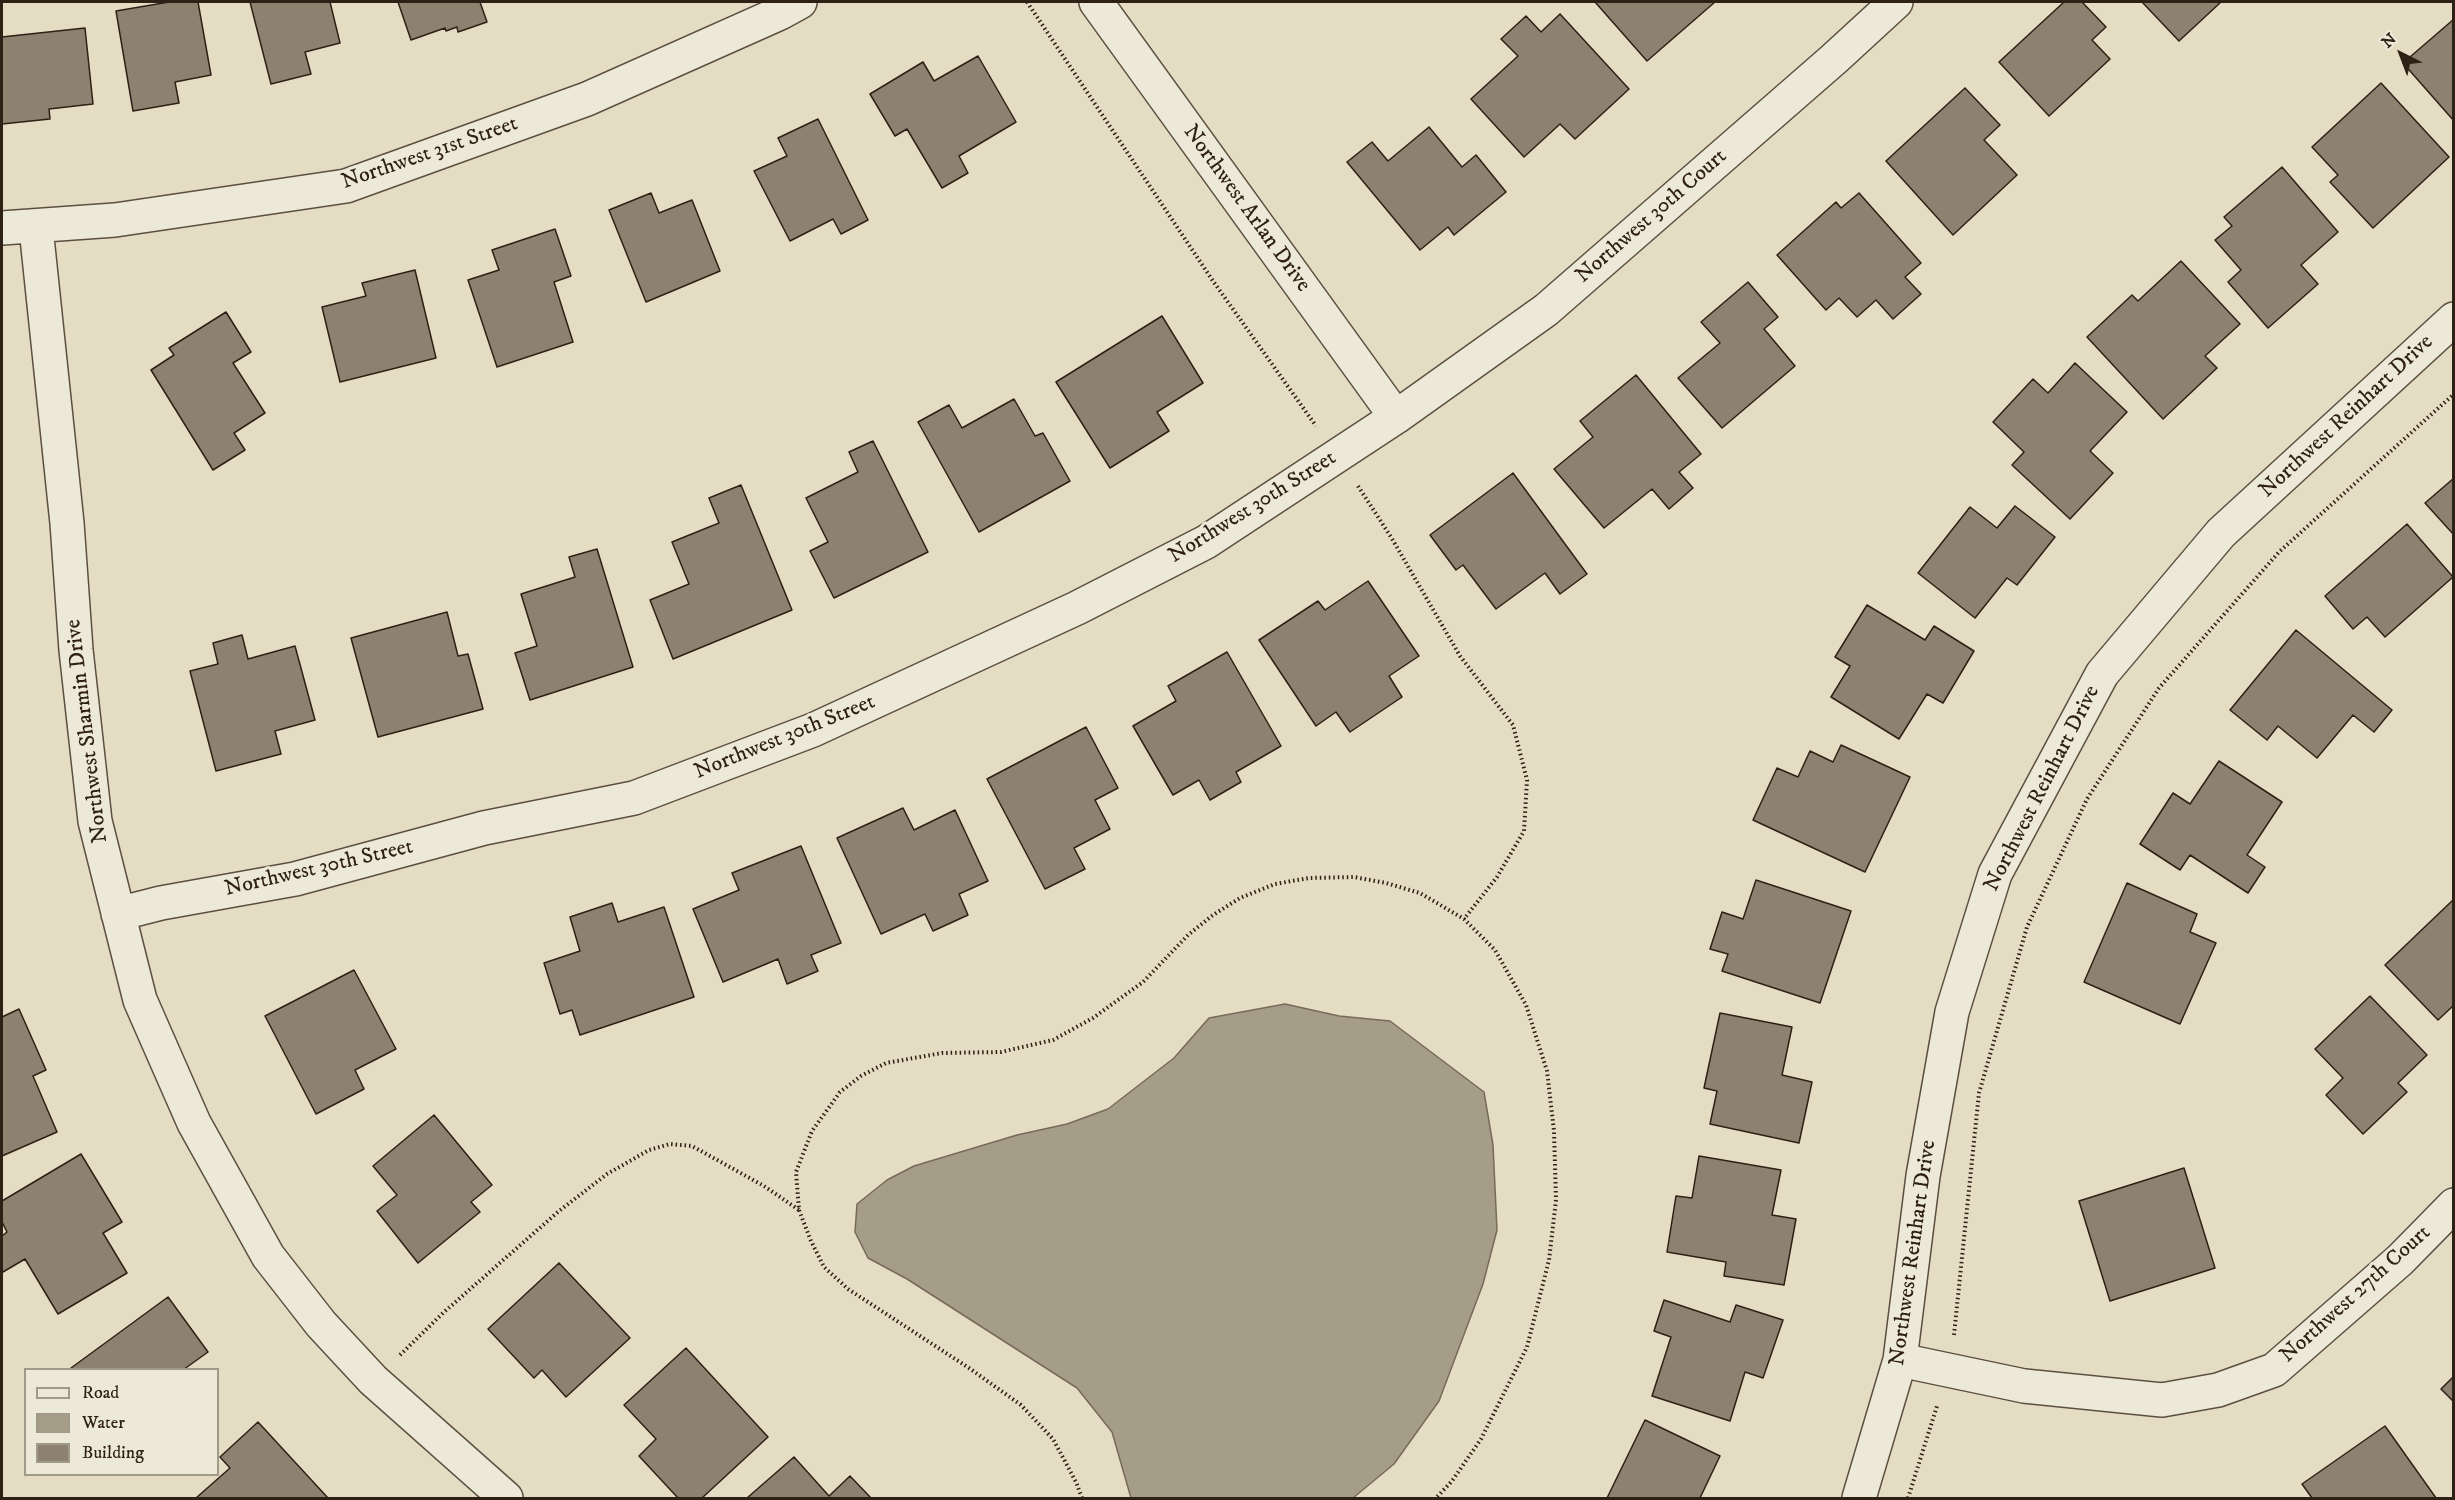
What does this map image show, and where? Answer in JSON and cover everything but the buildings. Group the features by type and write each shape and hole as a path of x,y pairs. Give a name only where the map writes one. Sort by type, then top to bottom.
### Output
{"street":[{"name":"Northwest 31st Street","path":"2,228 36,228 115,220 346,186 587,99 800,2"},
{"name":"Northwest Arlan Drive","path":"1096,2 1396,417"},
{"name":"Northwest 30th Court","path":"1396,417 1546,310 1834,59 1896,2"},
{"name":"Northwest Sharmin Drive","path":"36,228 67,523 76,650 94,821 140,1000 194,1123 268,1256 321,1323 372,1380 506,1498"},
{"name":"Northwest Reinhart Drive","path":"1859,1498 1900,1360 1923,1176 1952,1011 1995,874 2103,674 2221,533 2454,319"},
{"name":"Northwest 30th Street","path":"118,914 161,903 295,879 484,828 634,798 813,730 1077,608 1206,542 1396,417"},
{"name":"Northwest 27th Court","path":"1900,1360 2024,1386 2162,1400 2218,1390 2274,1370 2400,1260 2454,1205"}],"path":[{"path":"1908,1498 1933,1425 1956,1329 1979,1093 2027,927 2087,799 2159,688 2279,552 2454,394"},
{"path":"1082,1498 1053,1439 1021,1405 969,1368 848,1290 824,1267 799,1210 796,1172 812,1131 840,1092 861,1076 886,1063 942,1053 1001,1052 1053,1040 1093,1018 1143,982 1188,935 1213,915 1240,898 1275,884 1309,878 1354,877 1386,882 1420,893 1464,919 1495,950 1526,1005 1547,1071 1554,1131 1556,1188 1549,1260 1527,1347 1481,1439 1452,1481 1436,1498"},
{"path":"372,1380 443,1313 559,1211 608,1174 649,1150 670,1144 692,1146 764,1186 799,1210"}],"water":[{"path":"1285,1004 1339,1016 1390,1021 1484,1092 1493,1145 1497,1230 1483,1284 1439,1401 1394,1464 1353,1498 1131,1498 1112,1432 1077,1388 907,1279 868,1258 855,1232 857,1204 887,1180 914,1166 1017,1135 1067,1124 1108,1109 1174,1058 1209,1018"}]}
